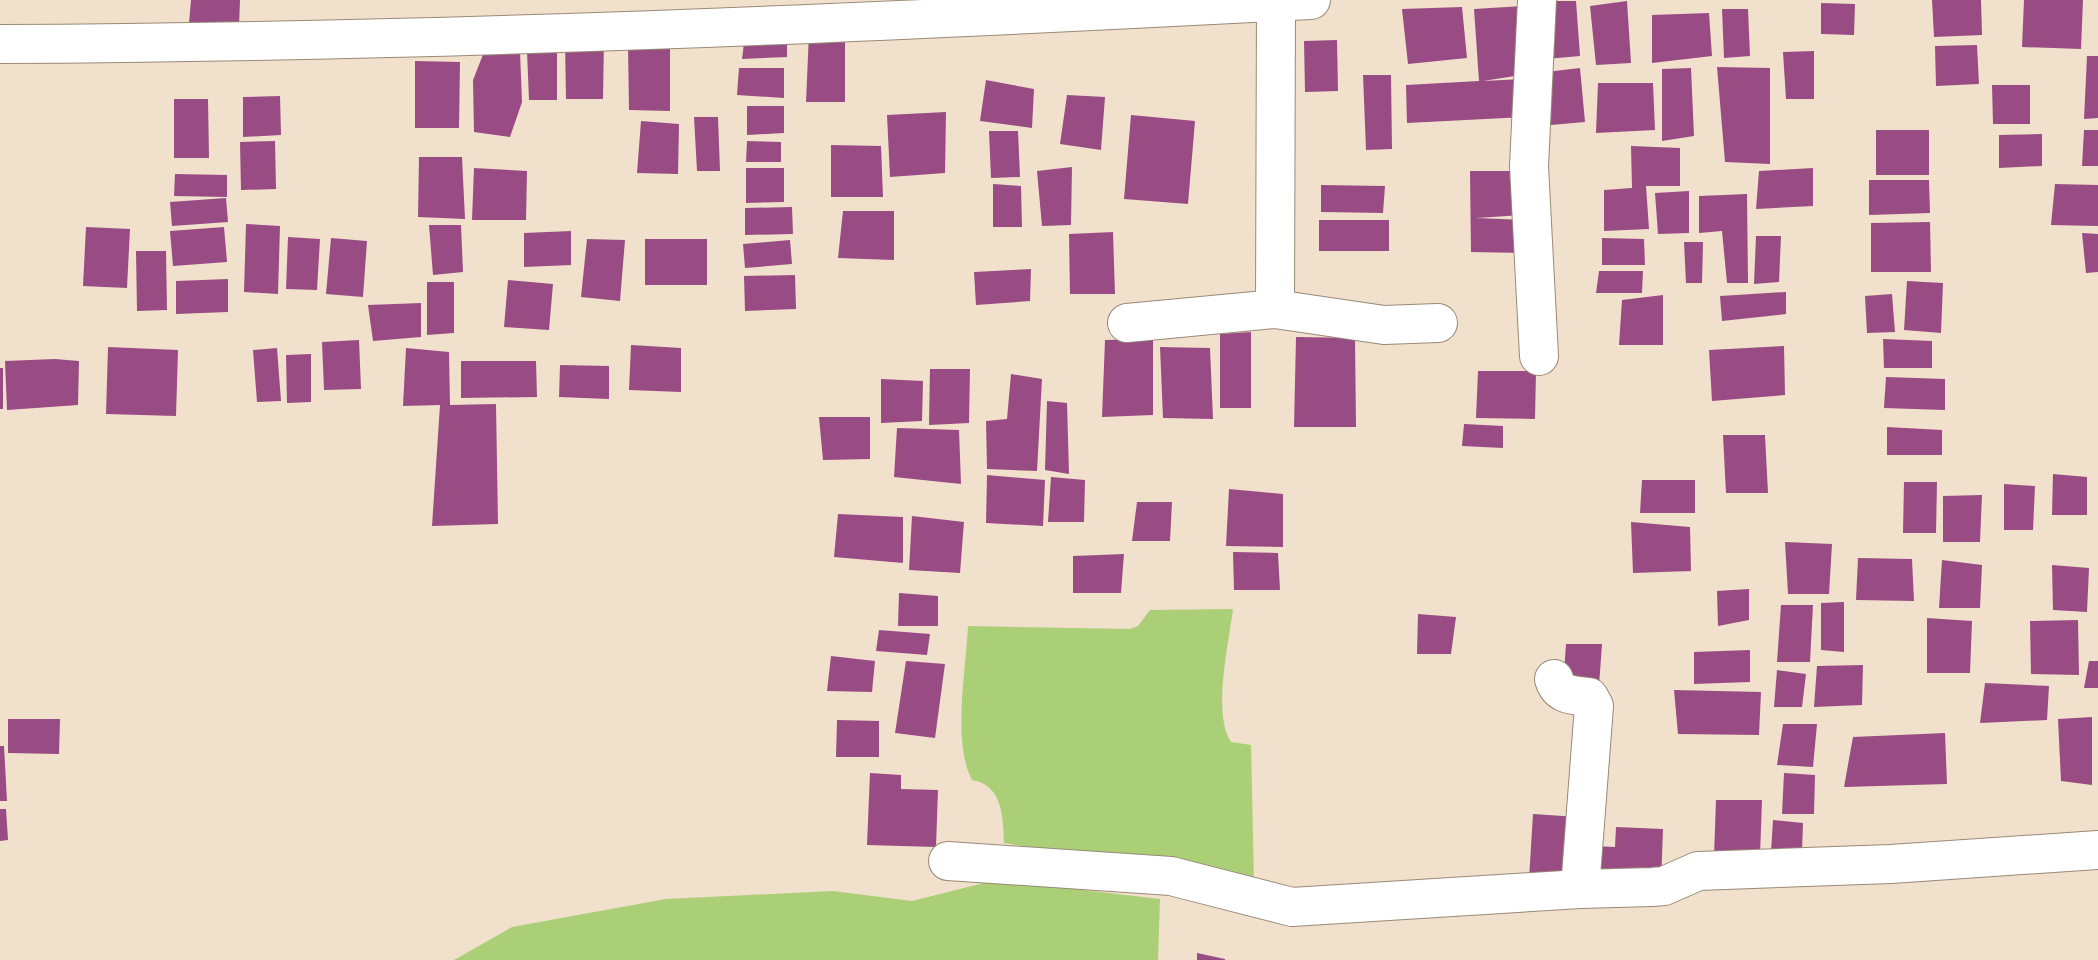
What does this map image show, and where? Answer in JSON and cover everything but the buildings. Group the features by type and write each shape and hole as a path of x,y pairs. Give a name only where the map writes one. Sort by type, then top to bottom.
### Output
{"street":[{"path":"1537,0 1529,166 1539,356"},
{"path":"0,44 203,43 938,20 1293,1 1275,309"},
{"path":"1127,323 1275,309 1384,325 1438,323"},
{"path":"1554,679 1557,688 1563,693 1589,697 1594,706 1580,889"},
{"path":"948,861 1171,876 1292,907 1664,886 1698,872 1891,864 2098,850"}],"green space":[{"path":"1233,609 1223,677 1223,714 1225,730 1231,742 1251,745 1254,883 1004,843 999,804 990,788 972,780 963,746 961,726 968,626 1130,629 1138,626 1150,610"},
{"path":"996,880 1160,899 1158,960 454,960 512,927 666,899 833,891 912,901"}]}
